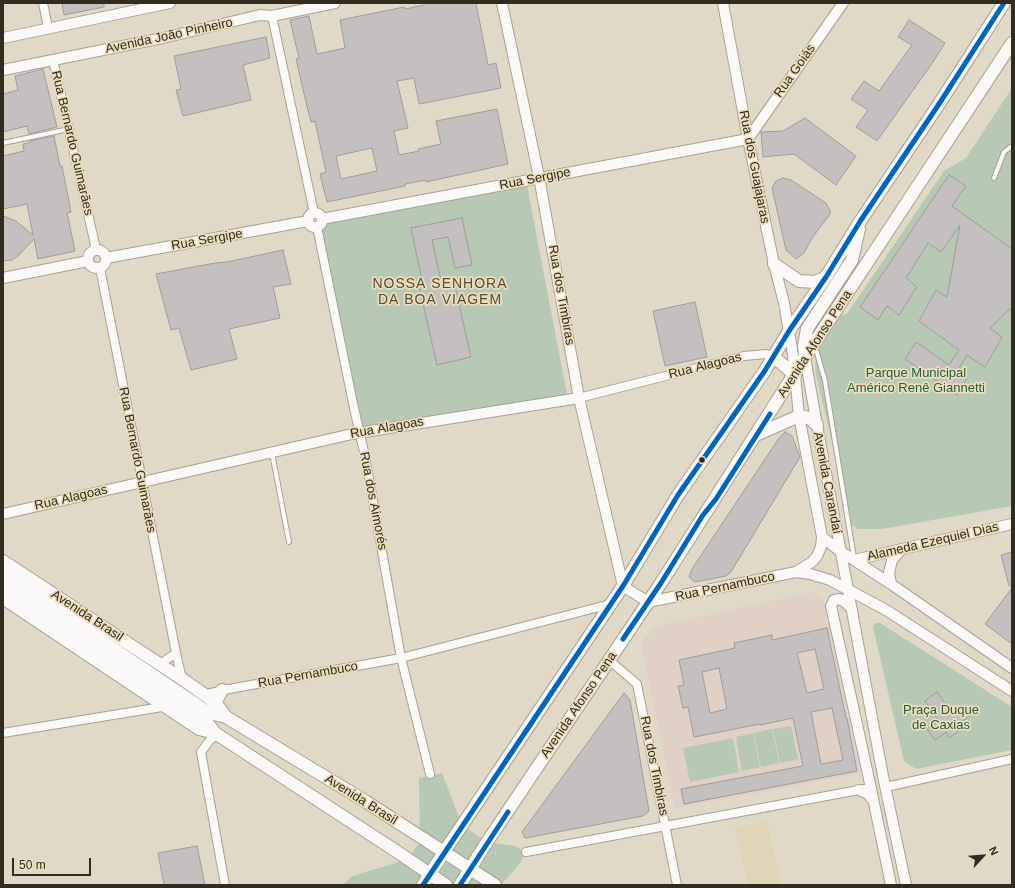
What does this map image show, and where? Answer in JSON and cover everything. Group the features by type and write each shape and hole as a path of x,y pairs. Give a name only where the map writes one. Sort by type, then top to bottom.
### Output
{"main road":[{"name":"Avenida Afonso Pena","path":"423,885 623,586 678,495 764,372 861,220 941,101 1004,3"},
{"name":"Avenida Afonso Pena","path":"460,885 648,602 758,434 814,344 1012,43"},
{"path":"805,358 804,346 807,329 852,260 861,220"},
{"path":"774,264 799,281 815,282 826,277"},
{"path":"773,356 795,375"},
{"path":"758,434 799,416 809,418 816,425"},
{"name":"Avenida Brasil","path":"3,561 204,694 216,734"},
{"name":"Avenida Brasil","path":"3,574 184,700"},
{"name":"Avenida Brasil","path":"3,586 184,700 210,712 226,717 366,801 496,885"},
{"name":"Avenida Brasil","path":"3,598 199,729 216,734 396,850 446,885"},
{"path":"210,712 222,690"}],"street":[{"path":"43,3 48,28"},
{"path":"3,38 170,3"},
{"name":"Avenida João Pinheiro","path":"3,70 163,38 260,15 272,16 335,3"},
{"name":"Rua dos Timbiras","path":"502,3 539,177 579,398 623,586"},
{"name":"Rua dos Guajajaras","path":"723,3 748,139 789,331"},
{"name":"Rua Goiás","path":"748,139 842,3"},
{"name":"Rua dos Aimorés","path":"272,16 365,456 401,658 430,774"},
{"name":"Rua Bernardo Guimarães","path":"53,60 96,249"},
{"name":"Rua Sergipe","path":"106,258 748,139"},
{"path":"96,249 103,252 106,258 104,265 100,268 92,267 88,261 89,253 96,249"},
{"path":"3,278 88,261"},
{"name":"Rua Bernardo Guimarães","path":"100,268 182,679"},
{"name":"Avenida Carandaí","path":"789,331 799,416 822,537"},
{"name":"Rua Alagoas","path":"3,514 359,433 579,398 744,356 766,354 773,356"},
{"name":"Avenida Carandaí","path":"805,358 840,552 883,776 906,885"},
{"name":"Alameda Ezequiel Dias","path":"854,560 1012,524"},
{"path":"822,537 840,552 891,584 1012,668"},
{"path":"796,572 812,562 817,556 821,547 822,537"},
{"path":"891,584 889,573 892,560 902,549"},
{"name":"Rua Pernambuco","path":"648,602 796,572 810,574 830,580 886,610 1012,690"},
{"path":"623,586 648,602"},
{"path":"852,609 840,599 834,600 831,606 891,885"},
{"name":"Rua Pernambuco","path":"3,732 166,707 184,700 222,690 401,658 611,604"},
{"path":"160,664 176,653"},
{"name":"Rua dos Timbiras","path":"609,660 638,684 677,885"},
{"path":"216,734 200,752 225,885"},
{"path":"526,852 859,790 871,788 886,791 1012,759"},
{"path":"871,788 883,776"},
{"path":"859,790 868,794 874,801"}],"lane":[{"path":"3,143 69,129"},
{"path":"994,178 1004,152 1012,146"},
{"path":"814,344 825,381 854,560"},
{"path":"272,452 289,542"}],"shaded area":[{"path":"812,592 823,598 860,772 857,774 677,808 674,805 641,643 654,627"},
{"path":"767,821 781,885 748,885 735,827"}],"green space":[{"name":"Parque Municipal Américo Renê Giannetti","path":"1012,88 1012,506 882,529 858,529 852,525 816,375 815,364 820,345 839,315 847,314 944,171 966,158"},
{"path":"526,180 568,400 368,434 359,422 337,326 320,225 322,221"},
{"name":"Praça Duque de Caxias","path":"875,623 880,623 1012,707 1012,750 916,769 904,761 873,627"},
{"path":"791,726 798,759 780,763 773,729"},
{"path":"772,729 779,763 761,767 754,733"},
{"path":"753,733 760,767 742,771 736,737"},
{"path":"733,738 739,772 690,782 683,748"},
{"path":"442,773 462,825 487,842 515,846 526,852 521,862 501,885 344,885 350,877 408,859 420,842 419,778"}],"building":[{"path":"62,3 104,3 104,7 64,15"},
{"path":"424,3 476,3 488,65 496,63 501,88 419,104 414,78 397,81 408,128 394,131 399,155 441,144 436,121 497,109 508,164 426,182 426,180 405,184 405,186 327,202 320,174 326,172 315,121 311,122 306,102 296,59 299,58 290,20 309,16 317,54 345,48 340,20 404,7 405,9 424,5","holes":["372,148 377,171 341,179 336,156"]},
{"path":"909,20 945,43 877,141 856,127 868,110 851,99 864,81 879,91 912,45 898,37"},
{"path":"266,37 270,58 243,65 251,100 183,116 176,90 181,89 174,56"},
{"path":"43,69 57,127 29,134 27,126 3,132 3,94 18,90 15,76"},
{"path":"805,118 856,156 836,185 794,154 763,157 761,132 783,131"},
{"path":"54,136 60,166 62,166 71,212 67,213 75,251 38,259 34,239 18,256 12,260 3,261 3,216 16,221 33,235 27,204 3,209 3,156 24,151 23,144 31,142 30,141"},
{"path":"949,175 966,186 952,206 1012,249 1012,307 990,328 1002,337 985,367 967,355 957,371 967,378 957,395 905,359 916,342 949,365 959,350 919,321 936,290 947,297 960,225 941,252 928,243 906,278 917,287 899,315 887,306 878,320 860,307"},
{"path":"783,178 791,180 826,203 830,211 830,214 812,238 804,253 796,259 786,250 772,188 776,181"},
{"path":"462,218 472,265 455,268 448,237 432,240 441,281 453,278 471,357 437,365 419,286 423,285 411,228"},
{"path":"283,250 291,284 273,287 280,318 229,329 237,359 191,370 179,328 171,330 156,274 227,262"},
{"path":"695,302 707,357 665,366 653,311"},
{"path":"785,432 792,436 800,457 731,572 726,576 695,582 689,577 692,569 779,438"},
{"path":"1012,552 1012,586 1009,586 1001,555"},
{"path":"1012,588 1012,644 985,624"},
{"path":"827,628 857,771 684,804 681,789 803,766 793,718 694,737 688,707 683,708 678,686 684,685 679,660 735,648 734,643 772,635 772,640","holes":["815,649 824,689 807,693 797,653","719,668 727,709 710,713 702,672","832,708 843,760 821,764 811,712"]},
{"path":"937,692 951,712 963,705 970,716 959,723 962,729 949,738 946,732 935,740 927,729 939,721 925,701"},
{"path":"624,693 630,700 649,811 643,816 525,838 522,832"},
{"path":"197,846 205,885 164,885 158,853"}],"transit line":[{"path":"423,885 623,586 678,495 764,372 861,220 941,101 1004,3"},
{"path":"623,639 661,583 703,515 716,499 770,414"},
{"path":"460,885 508,812"}],"district":[{"name":"NOSSA SENHORA DA BOA VIAGEM","path":"440,292"}]}
